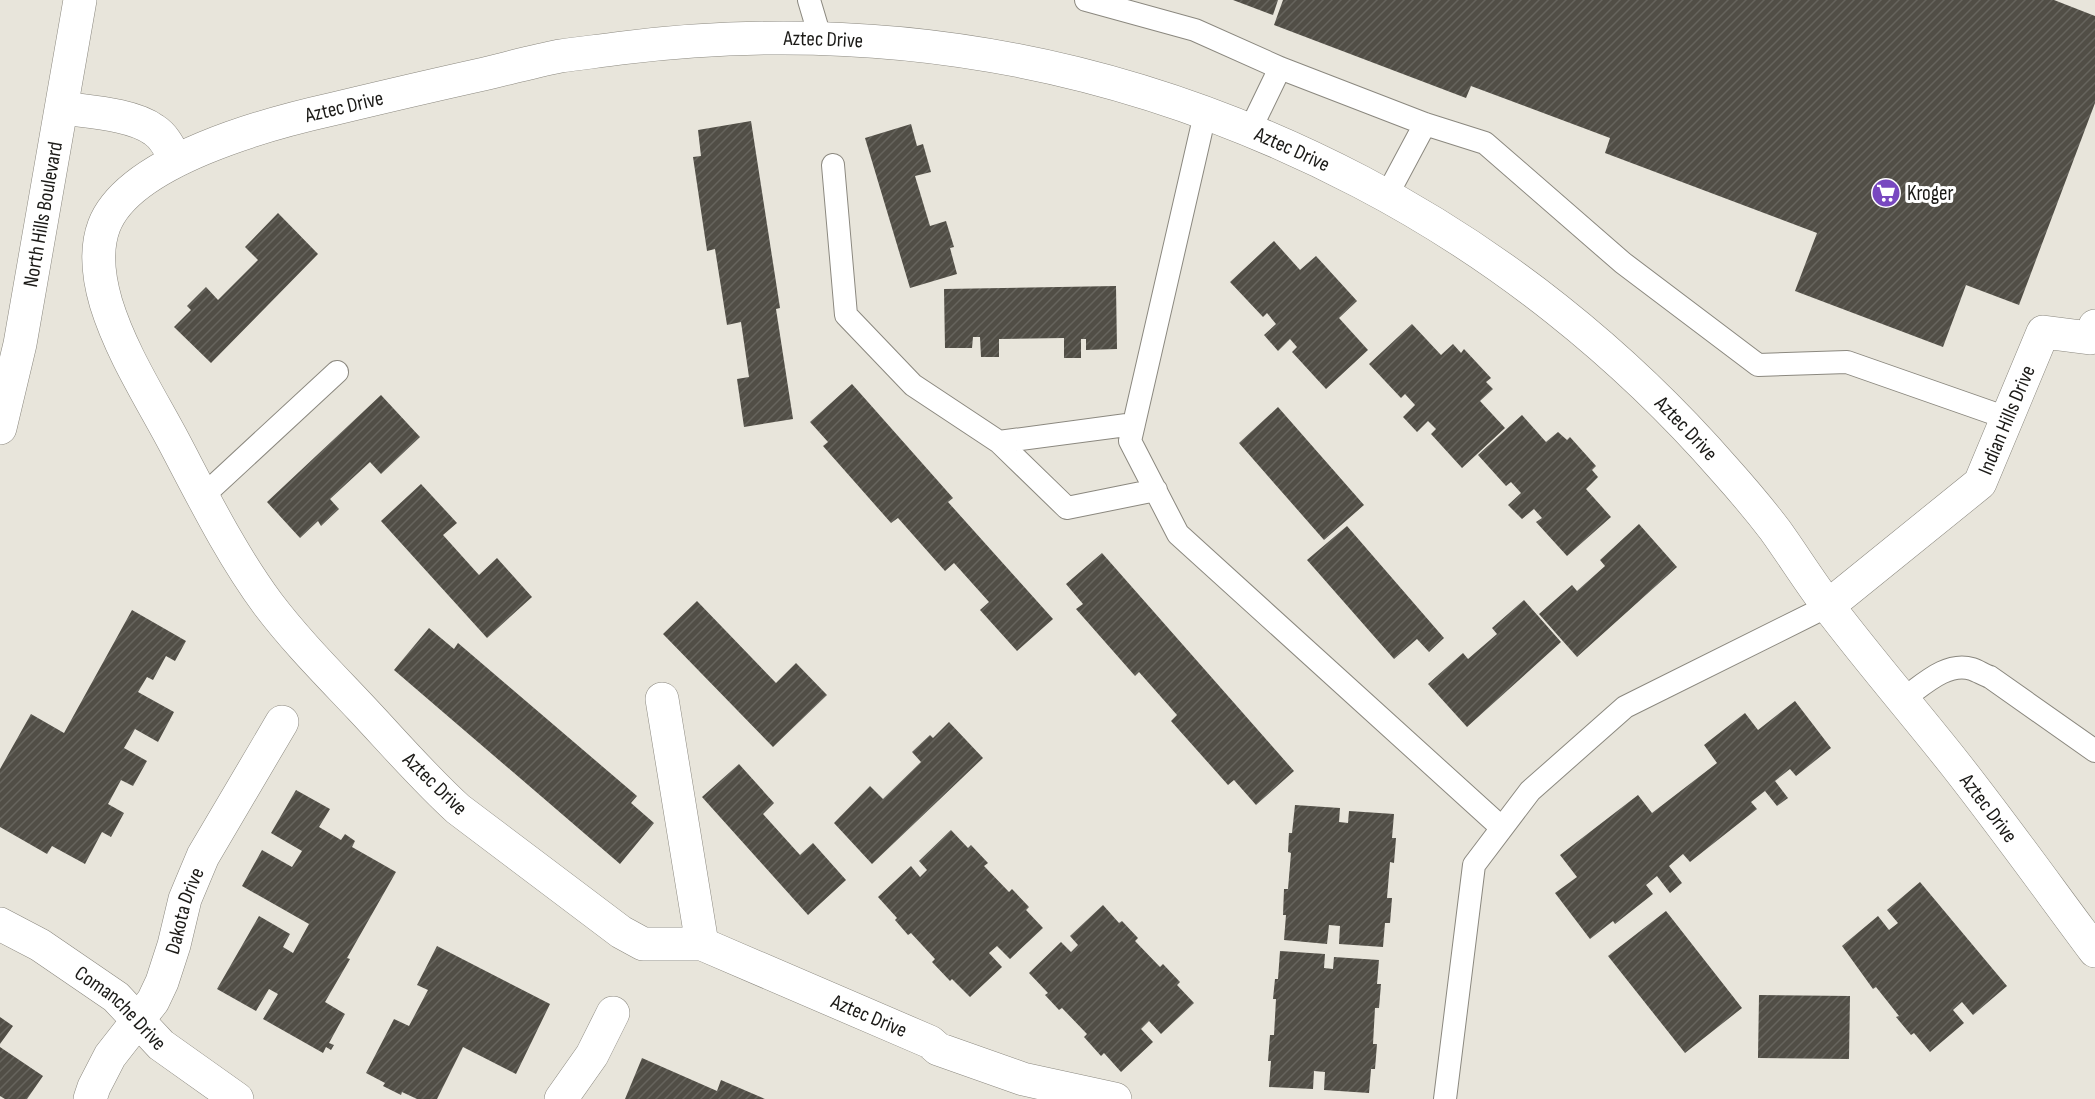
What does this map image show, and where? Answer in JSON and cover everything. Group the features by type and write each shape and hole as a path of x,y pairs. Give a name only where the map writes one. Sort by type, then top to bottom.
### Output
{"street":[{"name":"North Hills Boulevard","path":"0,429 20,344 80,0"},
{"name":"Aztec Drive","path":"1115,1099 1023,1079 938,1049 930,1042 702,944 643,944 621,932 458,809 436,789 274,612 252,582 203,496 122,346 107,303 100,278 101,234 108,216 120,201 176,160 219,141 293,118 560,56 673,42 783,37 908,43 992,56 1079,74 1170,100 1250,130 1363,183 1449,232 1530,289 1595,340 1668,407 1727,472 1773,528 1828,606 1958,767 2095,951"},
{"path":"62,108 135,120 155,130 166,142 176,160"},
{"name":"Indian Hills Drive","path":"1828,606 1980,483 2043,332 2090,338 2095,326"},
{"path":"662,699 702,944"},
{"name":"Dakota Drive","path":"90,1099 110,1056 153,1001 162,982 185,899 202,856 282,722"},
{"name":"Comanche Drive","path":"0,924 40,945 116,997 161,1045 237,1099"},
{"path":"561,1099 592,1055 613,1013"}],"lane":[{"path":"809,0 820,38"},
{"path":"1086,0 1195,30 1280,68 1425,123 1485,143 1623,263 1758,365 1847,362 2007,418"},
{"path":"1250,130 1280,68"},
{"path":"1205,114 1130,441 1178,534 1502,828"},
{"path":"1386,197 1425,123"},
{"path":"833,165 846,315 913,385 999,442 1067,507 1156,490"},
{"path":"203,496 337,372"},
{"path":"999,442 1134,424"},
{"path":"1445,1099 1474,865 1530,791 1625,707 1828,606"},
{"path":"1903,699 1944,671 1956,668 1971,669 1990,677 2095,751"}],"building":[{"path":"1233,0 1278,0 1273,15"},
{"name":"Kroger","path":"1283,0 2054,0 2095,16 2095,103 2019,305 1966,285 1943,347 1795,291 1817,233 1605,153 1610,138 1471,86 1466,98 1274,25"},
{"path":"751,121 780,308 776,309 793,419 744,427 737,379 749,377 741,322 727,325 715,249 707,251 693,157 701,156 698,130"},
{"path":"911,124 917,146 923,144 931,172 915,176 930,226 946,221 954,247 950,248 957,274 910,288 865,138"},
{"path":"278,213 318,254 211,363 174,327 191,310 187,306 206,287 218,300 258,260 245,247"},
{"path":"1274,241 1300,270 1316,256 1357,301 1339,318 1368,350 1326,389 1292,352 1297,347 1290,339 1278,351 1264,335 1276,324 1267,313 1263,317 1230,282"},
{"path":"1116,286 1117,349 1086,350 1086,339 1081,339 1081,358 1064,358 1064,338 999,339 999,357 981,357 980,337 973,337 972,348 945,348 944,289"},
{"path":"1412,324 1441,355 1453,344 1461,353 1464,349 1491,378 1486,382 1493,389 1480,401 1505,428 1462,468 1431,434 1436,429 1428,421 1417,432 1403,417 1415,405 1405,394 1401,398 1369,364"},
{"path":"852,384 953,498 948,502 1053,619 1017,651 980,610 989,602 954,563 945,571 898,518 891,523 823,446 828,442 810,422"},
{"path":"381,395 420,437 381,474 370,462 330,499 339,509 321,526 318,521 300,538 267,502"},
{"path":"1278,407 1364,505 1324,540 1239,443"},
{"path":"1522,415 1546,442 1558,432 1567,440 1570,437 1596,466 1592,470 1598,477 1586,489 1611,517 1567,556 1536,522 1542,518 1534,509 1522,519 1508,505 1521,493 1511,482 1506,486 1478,455"},
{"path":"421,484 457,523 443,535 479,575 497,558 532,597 487,638 381,521"},
{"path":"1639,524 1677,567 1577,657 1539,614 1572,585 1577,591 1605,566 1600,560"},
{"path":"1347,526 1444,638 1429,652 1417,639 1394,659 1307,560"},
{"path":"1102,553 1294,771 1256,805 1234,780 1228,785 1171,721 1177,715 1139,672 1135,676 1076,609 1083,604 1066,584"},
{"path":"1524,600 1561,642 1467,727 1428,684 1463,653 1468,659 1497,634 1492,628"},
{"path":"697,601 776,683 796,663 827,695 773,747 663,634"},
{"path":"132,610 186,641 175,661 166,656 153,680 147,677 138,692 174,712 158,742 135,729 124,748 147,761 133,786 121,780 108,804 124,813 111,837 102,832 85,864 52,846 47,854 0,827 0,769 31,714 64,733"},
{"path":"429,628 454,649 458,643 637,796 631,803 654,823 620,864 394,670"},
{"path":"1795,701 1831,748 1796,776 1790,769 1775,781 1788,798 1777,806 1765,791 1751,802 1757,809 1690,862 1683,854 1669,866 1682,883 1670,893 1657,876 1646,885 1653,894 1615,924 1613,921 1590,939 1555,893 1577,877 1560,855 1638,795 1652,813 1717,763 1704,745 1745,713 1758,730"},
{"path":"949,722 983,758 872,864 834,823 870,786 883,799 921,762 912,752 930,735 933,738"},
{"path":"739,764 774,803 763,814 800,855 813,843 846,880 808,915 702,797"},
{"path":"296,790 330,809 319,827 341,840 345,834 355,841 352,847 396,872 325,1002 345,1014 329,1043 334,1045 331,1050 326,1047 323,1053 263,1019 278,994 269,989 256,1011 217,989 259,916 290,934 283,947 293,953 309,924 242,886 262,850 292,867 302,851 271,833"},
{"path":"1295,805 1340,808 1339,822 1348,823 1349,811 1394,814 1392,838 1396,838 1394,863 1390,862 1387,898 1392,898 1390,923 1385,923 1383,947 1339,944 1340,926 1329,925 1327,944 1284,940 1286,915 1283,915 1284,889 1288,889 1291,853 1288,852 1289,833 1292,833"},
{"path":"951,830 968,848 971,845 988,863 984,866 1009,892 1012,889 1029,907 1026,910 1043,928 1010,959 997,946 989,953 1002,967 970,997 932,962 935,959 911,933 908,935 895,920 897,918 878,897 911,866 920,877 927,870 919,861"},
{"path":"1920,882 2007,986 1973,1015 1962,1002 1953,1010 1964,1023 1930,1052 1896,1017 1899,1016 1876,987 1873,989 1842,946 1878,916 1889,930 1898,923 1887,910"},
{"path":"1103,905 1119,923 1122,921 1138,938 1135,941 1160,967 1163,964 1180,982 1177,985 1194,1003 1161,1034 1149,1021 1141,1029 1153,1042 1121,1072 1104,1053 1101,1056 1084,1037 1087,1034 1062,1008 1059,1010 1045,995 1048,993 1029,973 1061,942 1071,952 1078,945 1070,936"},
{"path":"1666,911 1742,1008 1685,1053 1608,956"},
{"path":"437,946 550,1004 516,1074 463,1047 437,1099 417,1099 402,1092 401,1095 383,1086 385,1083 366,1073 394,1019 409,1026 428,990 417,985"},
{"path":"1280,951 1325,954 1324,968 1333,969 1334,957 1379,960 1377,984 1381,984 1379,1008 1375,1008 1373,1044 1377,1044 1375,1069 1371,1069 1369,1093 1324,1090 1325,1072 1314,1071 1313,1089 1269,1087 1270,1035 1274,1035 1276,999 1273,999 1275,979 1278,979"},
{"path":"1759,995 1850,996 1849,1059 1758,1058"},
{"path":"0,1017 13,1026 0,1044"},
{"path":"0,1047 43,1076 27,1099 5,1099 0,1096"},
{"path":"642,1058 717,1091 721,1080 765,1099 625,1099"}],"place":[{"name":"Kroger","path":"1886,193"}]}
